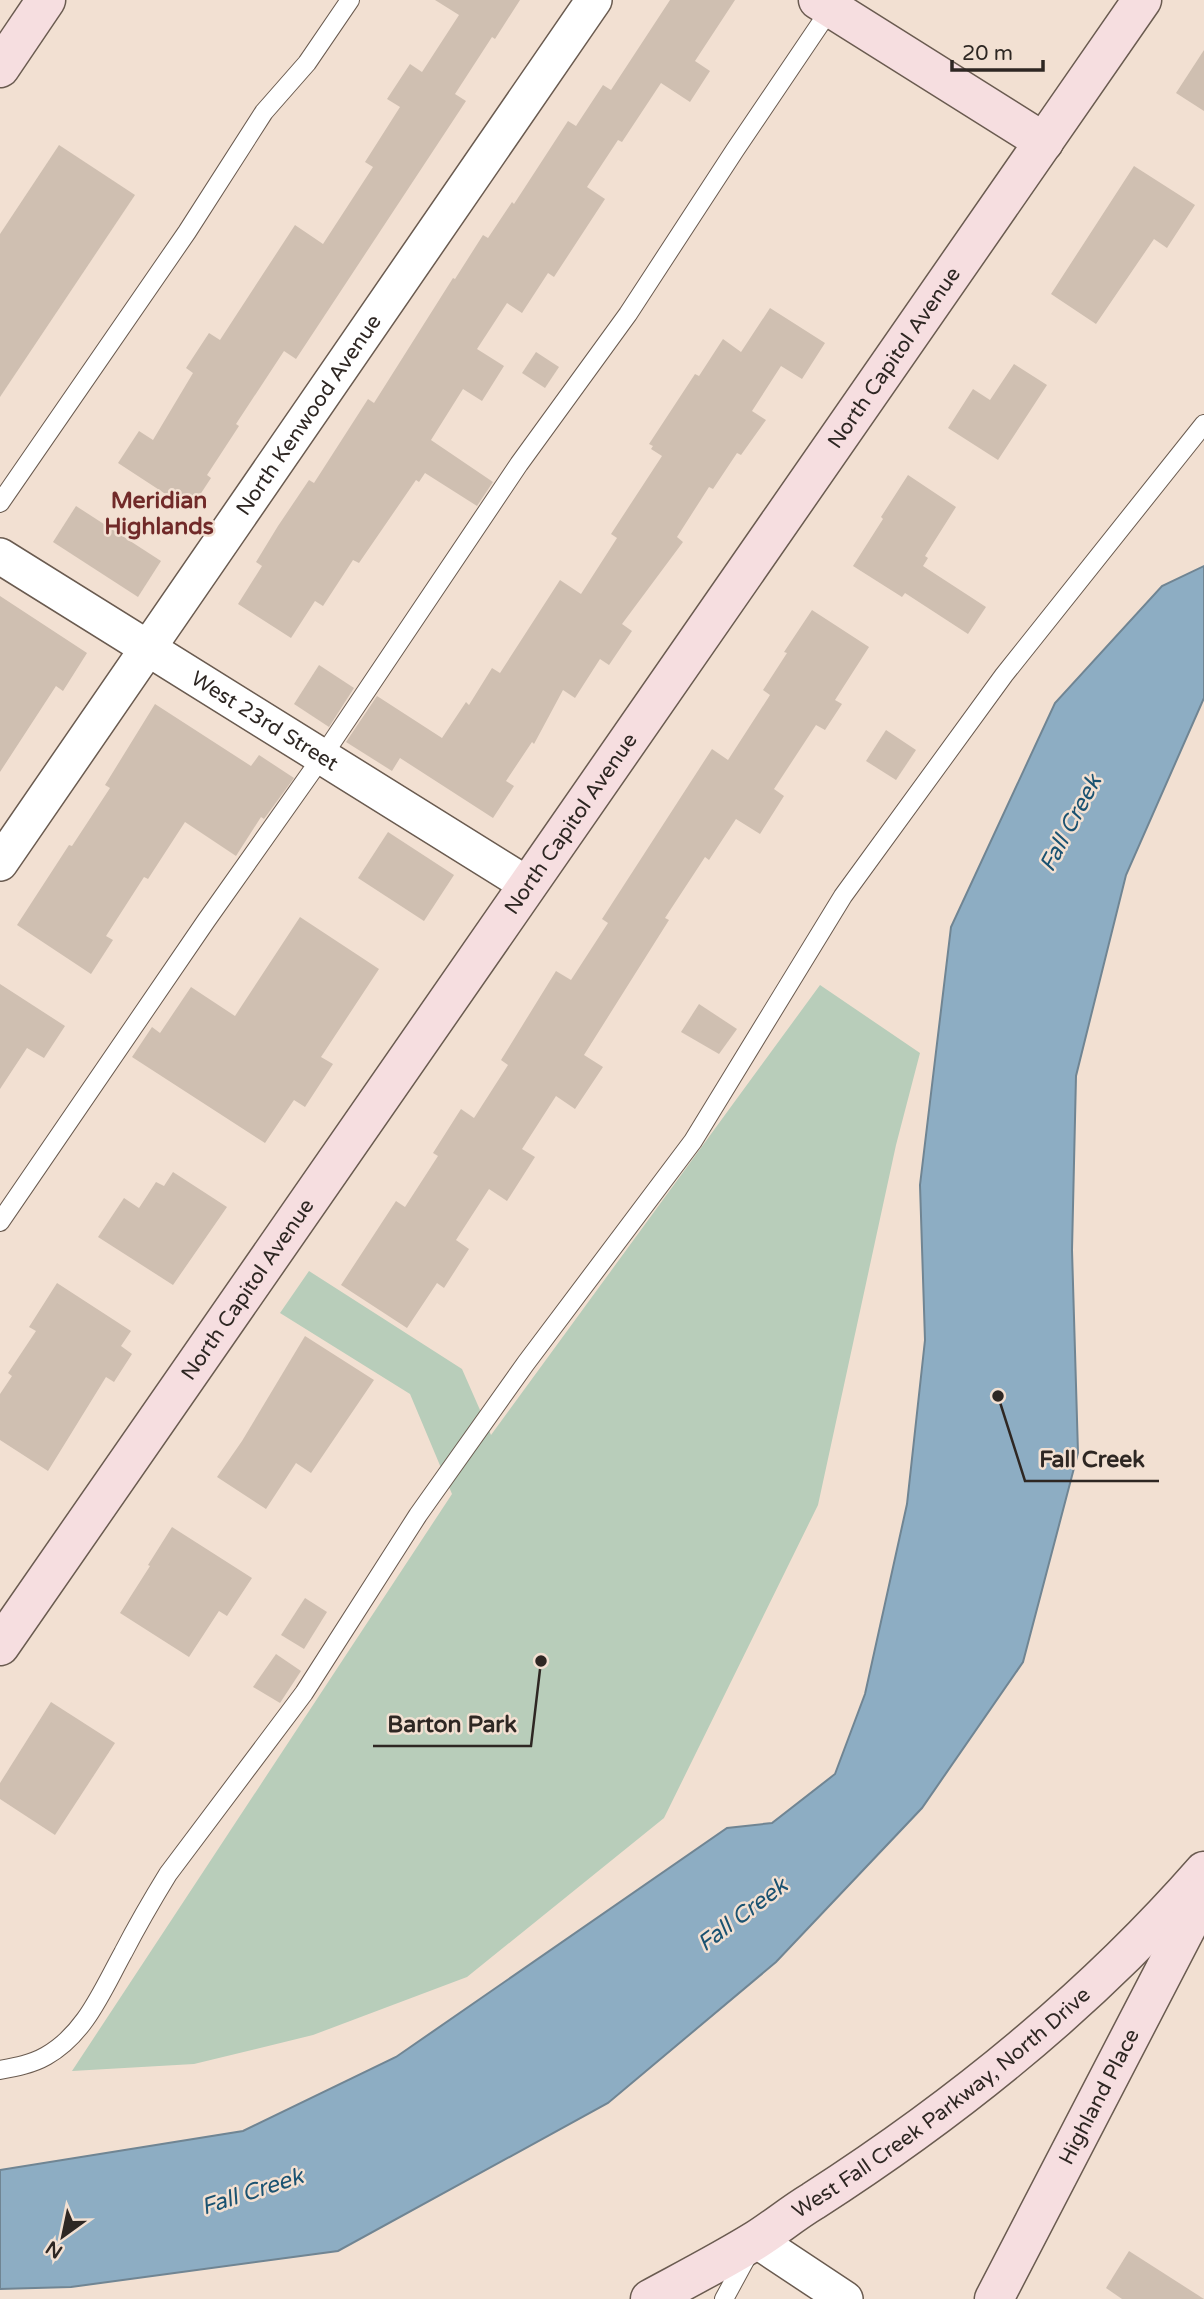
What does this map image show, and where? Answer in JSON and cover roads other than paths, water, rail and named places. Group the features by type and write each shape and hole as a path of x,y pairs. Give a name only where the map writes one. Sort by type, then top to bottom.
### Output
{"main road":[{"path":"0,68 46,0"},
{"name":"North Capitol Avenue","path":"6,1624 528,885 1142,0"},
{"path":"824,4 1044,142"},
{"name":"West Fall Creek Parkway, North Drive","path":"650,2299 756,2240 882,2155 1050,2025 1125,1954 1204,1871"},
{"name":"Highland Place","path":"993,2299 1204,1894"}],"street":[{"name":"North Kenwood Avenue","path":"0,863 594,0"},
{"name":"West 23rd Street","path":"0,556 528,885"},
{"path":"756,2240 845,2299"}],"lane":[{"path":"0,503 187,232 264,112 307,63 351,0"},
{"path":"0,1222 206,920 322,757 519,464 628,314 735,150 824,4"},
{"path":"0,2070 24,2065 46,2056 76,2032 92,2011 150,1903 169,1874 303,1693 418,1515 526,1363 694,1141 843,896 1003,675 1204,424"},
{"path":"724,2299 756,2240"}],"water":[{"name":"Fall Creek","path":"1204,566 1204,698 1126,875 1076,1076 1072,1250 1078,1453 1023,1662 922,1808 776,1962 608,2103 338,2251 71,2287 0,2289 0,2170 243,2131 396,2057 727,1828 772,1823 835,1774 865,1694 907,1504 925,1340 920,1185 951,927 1055,703 1162,586"}],"place":[{"name":"Fall Creek","path":"998,1396"},
{"name":"Barton Park","path":"541,1661"}],"district":[{"name":"Meridian Highlands","path":"159,513"}]}
